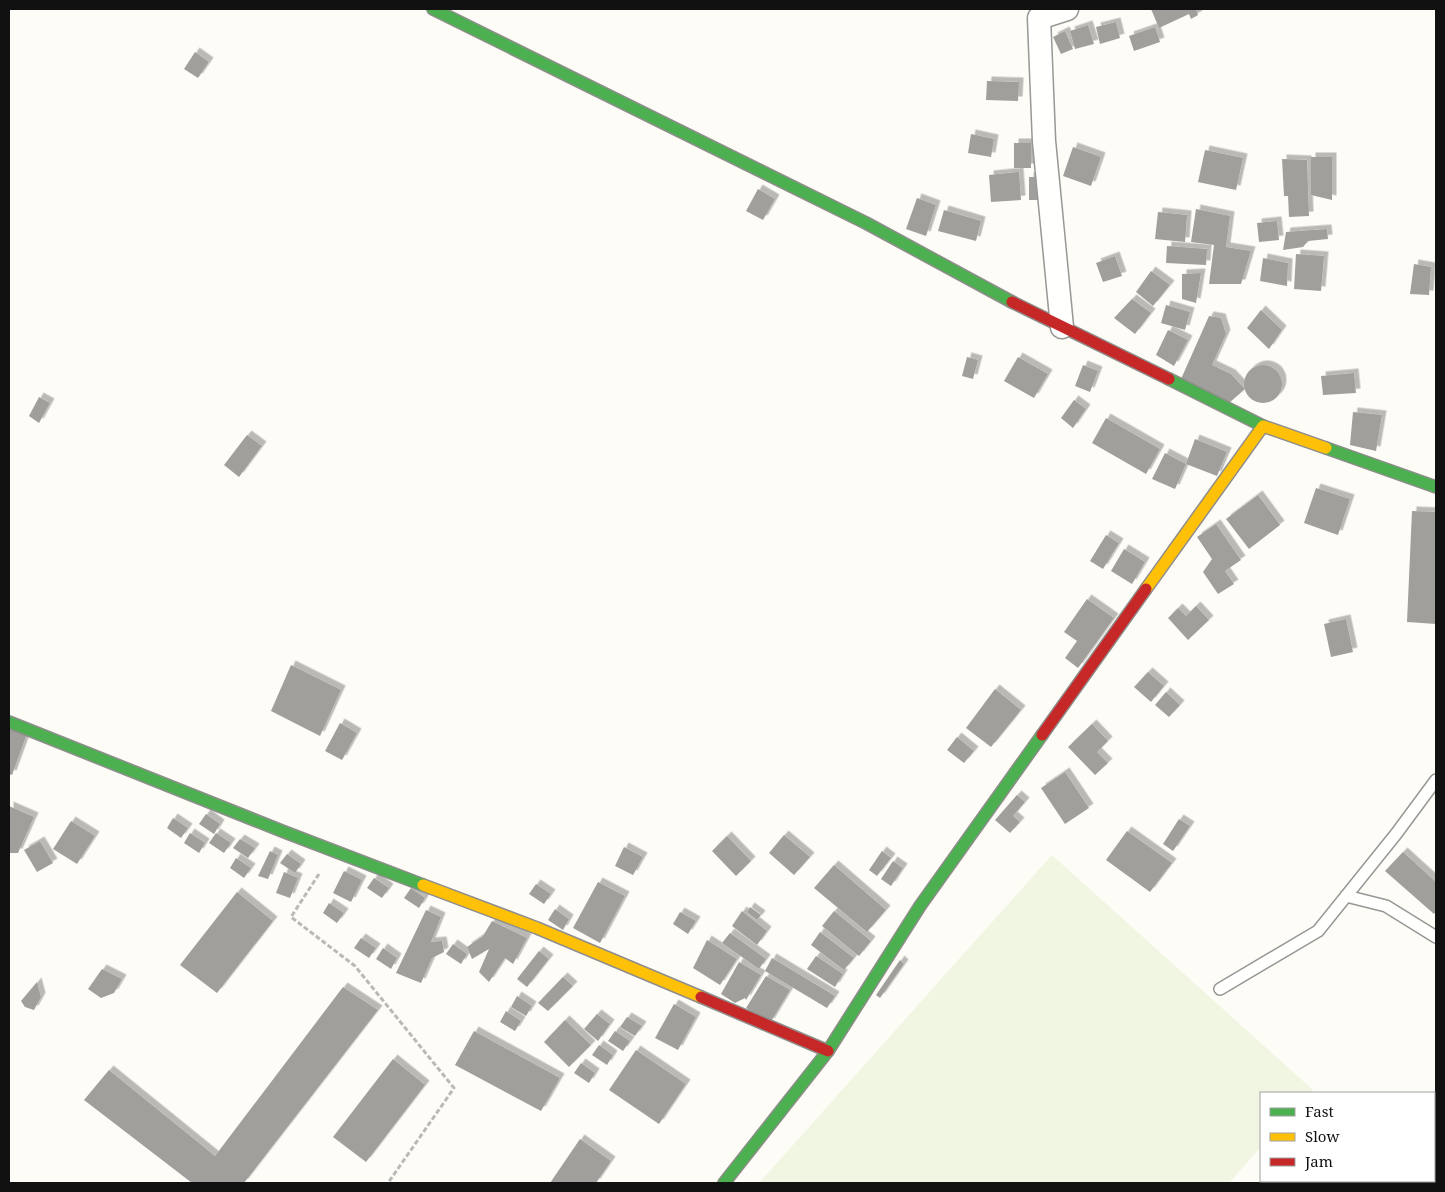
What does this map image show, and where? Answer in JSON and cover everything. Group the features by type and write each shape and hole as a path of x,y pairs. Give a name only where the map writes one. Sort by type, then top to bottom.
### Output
{"street":[{"path":"433,9 866,223 981,286 1263,426 1436,487"},
{"path":"1062,327 1044,141 1039,18 1067,9"},
{"path":"724,1183 828,1051 920,906 1263,426"},
{"path":"9,722 335,852 537,928 828,1051"}],"lane":[{"path":"1220,989 1318,930 1436,780"},
{"path":"1346,896 1386,906 1436,937"}],"path":[{"path":"335,852 291,917 354,966 454,1088 388,1183"}],"green space":[{"path":"1052,855 1313,1090 1310,1092 1260,1092 1260,1148 1229,1183 759,1183"}],"building":[{"path":"1151,9 1196,9 1198,15 1191,19 1189,14 1159,28"},
{"path":"1116,22 1120,38 1100,44 1096,27"},
{"path":"1088,25 1094,44 1075,49 1070,31"},
{"path":"1155,27 1160,42 1134,51 1129,36"},
{"path":"1065,31 1073,49 1061,54 1053,37"},
{"path":"195,52 209,62 198,78 184,69"},
{"path":"987,81 1019,82 1018,101 986,100"},
{"path":"971,134 994,139 991,157 968,153"},
{"path":"1014,143 1031,143 1031,168 1014,168"},
{"path":"1073,147 1101,157 1091,186 1063,176"},
{"path":"1205,150 1243,158 1236,190 1198,182"},
{"path":"1311,157 1332,157 1332,200 1311,195"},
{"path":"1282,159 1307,160 1309,216 1289,217 1288,196 1284,196"},
{"path":"1019,172 1021,200 991,202 989,175"},
{"path":"1029,177 1043,177 1044,200 1029,200"},
{"path":"758,189 775,199 763,220 746,211"},
{"path":"917,198 936,205 926,236 906,229"},
{"path":"1196,209 1230,216 1226,247 1251,251 1241,284 1209,284 1214,245 1191,242"},
{"path":"944,210 981,221 976,241 938,231"},
{"path":"1158,212 1187,215 1185,242 1155,239"},
{"path":"1277,221 1279,240 1259,242 1257,223"},
{"path":"1327,229 1328,239 1308,241 1303,247 1283,250 1286,232"},
{"path":"1167,246 1207,249 1206,265 1166,263"},
{"path":"1296,254 1324,256 1321,291 1294,289"},
{"path":"1115,256 1122,276 1103,282 1096,263"},
{"path":"1263,258 1288,263 1287,286 1260,281"},
{"path":"1414,264 1431,267 1429,295 1410,294"},
{"path":"1151,271 1170,285 1153,306 1136,292"},
{"path":"1201,273 1196,303 1182,299 1182,274"},
{"path":"1132,299 1151,313 1135,334 1114,318"},
{"path":"1166,305 1190,312 1185,330 1161,323"},
{"path":"1261,310 1282,330 1269,349 1247,328"},
{"path":"1209,316 1221,318 1226,334 1212,365 1231,374 1245,389 1229,403 1181,379"},
{"path":"1168,330 1188,340 1174,366 1156,355"},
{"path":"967,357 978,360 973,379 962,376"},
{"path":"1018,357 1048,374 1034,398 1004,381"},
{"path":"1083,365 1098,371 1090,392 1075,386"},
{"path":"1263,365 1276,371 1282,384 1276,397 1263,403 1250,397 1244,384 1250,371"},
{"path":"1354,373 1356,393 1323,395 1321,376"},
{"path":"39,397 50,403 39,423 29,416"},
{"path":"1074,400 1086,409 1073,428 1061,418"},
{"path":"1353,412 1382,415 1376,451 1350,445"},
{"path":"1106,418 1160,449 1146,474 1092,443"},
{"path":"247,435 262,446 239,477 224,465"},
{"path":"1195,439 1227,452 1217,476 1186,464"},
{"path":"1165,453 1186,464 1175,489 1152,479"},
{"path":"1316,488 1350,499 1338,535 1304,523"},
{"path":"1258,495 1280,525 1249,549 1226,519"},
{"path":"1412,511 1436,512 1436,624 1407,622"},
{"path":"1216,524 1241,560 1225,571 1234,584 1218,594 1203,572 1212,559 1197,537"},
{"path":"1106,535 1119,543 1103,569 1090,561"},
{"path":"1124,549 1145,562 1132,584 1111,571"},
{"path":"1087,599 1114,618 1078,668 1065,658 1077,641 1064,632"},
{"path":"1196,606 1209,620 1188,640 1168,618 1178,608 1186,616"},
{"path":"1346,619 1353,652 1331,657 1324,624"},
{"path":"291,665 341,690 320,736 271,711"},
{"path":"1148,672 1164,686 1151,702 1134,687"},
{"path":"995,689 1021,710 991,747 966,728"},
{"path":"1166,692 1180,705 1169,717 1155,705"},
{"path":"340,723 357,733 342,760 325,751"},
{"path":"9,724 28,731 12,775 9,774"},
{"path":"1092,724 1108,741 1097,752 1108,763 1095,775 1068,747"},
{"path":"957,737 974,751 964,763 947,750"},
{"path":"1065,772 1089,808 1065,824 1041,788"},
{"path":"1017,795 1025,802 1013,816 1020,822 1010,833 995,820"},
{"path":"9,806 34,817 18,853 9,853"},
{"path":"206,814 220,824 214,834 199,824"},
{"path":"173,818 188,828 181,838 167,828"},
{"path":"1179,819 1190,826 1173,851 1163,844"},
{"path":"71,821 95,836 77,864 53,849"},
{"path":"1127,831 1172,863 1150,892 1106,860"},
{"path":"190,833 205,843 199,853 184,843"},
{"path":"216,833 231,843 224,853 209,843"},
{"path":"784,835 810,857 794,875 769,853"},
{"path":"727,836 751,861 736,876 712,851"},
{"path":"240,839 255,848 248,858 233,848"},
{"path":"40,841 53,863 37,872 24,850"},
{"path":"624,847 643,857 633,875 615,866"},
{"path":"270,851 278,855 268,879 258,876"},
{"path":"882,851 891,858 877,876 869,870"},
{"path":"1403,852 1436,882 1436,912 1434,914 1385,871"},
{"path":"287,854 301,864 295,873 280,863"},
{"path":"236,858 251,868 244,878 230,868"},
{"path":"893,861 903,868 891,886 881,879"},
{"path":"834,865 886,910 867,932 814,888"},
{"path":"344,871 362,880 351,902 333,893"},
{"path":"284,872 298,878 290,898 276,893"},
{"path":"374,878 389,888 382,898 367,888"},
{"path":"598,882 625,896 600,943 573,928"},
{"path":"536,884 551,894 544,904 529,894"},
{"path":"411,888 425,898 419,908 404,898"},
{"path":"237,892 273,921 217,993 180,965"},
{"path":"329,903 344,913 337,923 323,913"},
{"path":"750,907 761,915 757,920 747,912"},
{"path":"555,909 569,919 563,930 548,920"},
{"path":"426,910 441,917 431,942 442,941 444,952 432,958 421,983 396,973"},
{"path":"742,911 767,931 757,945 732,926"},
{"path":"834,911 871,941 859,956 822,926"},
{"path":"680,912 696,921 688,934 673,924"},
{"path":"492,921 527,938 513,964 505,958 489,982 479,972 489,949 472,959 467,947 483,936"},
{"path":"820,932 854,958 844,970 811,945"},
{"path":"730,933 766,959 759,969 722,943"},
{"path":"361,938 376,948 369,958 354,948"},
{"path":"707,940 737,959 720,985 693,968"},
{"path":"453,944 467,954 461,964 446,954"},
{"path":"383,948 397,958 391,969 376,959"},
{"path":"539,951 549,959 527,987 517,979"},
{"path":"816,956 843,974 835,987 807,969"},
{"path":"772,958 835,996 827,1008 765,971"},
{"path":"900,960 904,964 880,998 876,995"},
{"path":"739,962 761,975 746,1000 745,998 735,1003 721,994"},
{"path":"102,969 122,979 114,993 101,998 88,989"},
{"path":"766,976 790,990 770,1023 746,1008"},
{"path":"563,977 573,986 548,1011 538,1003"},
{"path":"37,982 41,997 34,1010 25,1007 21,1001"},
{"path":"343,987 378,1010 244,1183 192,1183 84,1100 109,1070 215,1156"},
{"path":"517,996 532,1006 526,1016 511,1007"},
{"path":"674,1004 696,1017 678,1050 655,1038"},
{"path":"506,1011 521,1021 515,1031 500,1022"},
{"path":"597,1014 610,1024 598,1041 584,1029"},
{"path":"627,1017 642,1026 635,1036 620,1027"},
{"path":"565,1020 591,1045 569,1067 544,1042"},
{"path":"474,1031 560,1078 541,1111 455,1065"},
{"path":"615,1031 630,1041 623,1051 608,1041"},
{"path":"599,1045 613,1055 607,1065 592,1055"},
{"path":"636,1050 686,1084 659,1124 609,1090"},
{"path":"393,1059 425,1085 366,1162 333,1137"},
{"path":"581,1063 595,1073 589,1083 574,1073"},
{"path":"580,1139 611,1161 596,1183 550,1183"}],"traffic: fast":[{"path":"433,9 866,223 1012,302"},
{"path":"1169,379 1263,426"},
{"path":"1326,448 1436,487"},
{"path":"9,722 423,885"},
{"path":"724,1183 828,1051 920,906 1042,735"}],"traffic: slow":[{"path":"1146,589 1263,426 1326,448"},
{"path":"423,885 537,928 701,997"}],"traffic: jam":[{"path":"1012,302 1169,379"},
{"path":"1042,735 1146,589"},
{"path":"701,997 828,1051"}]}
